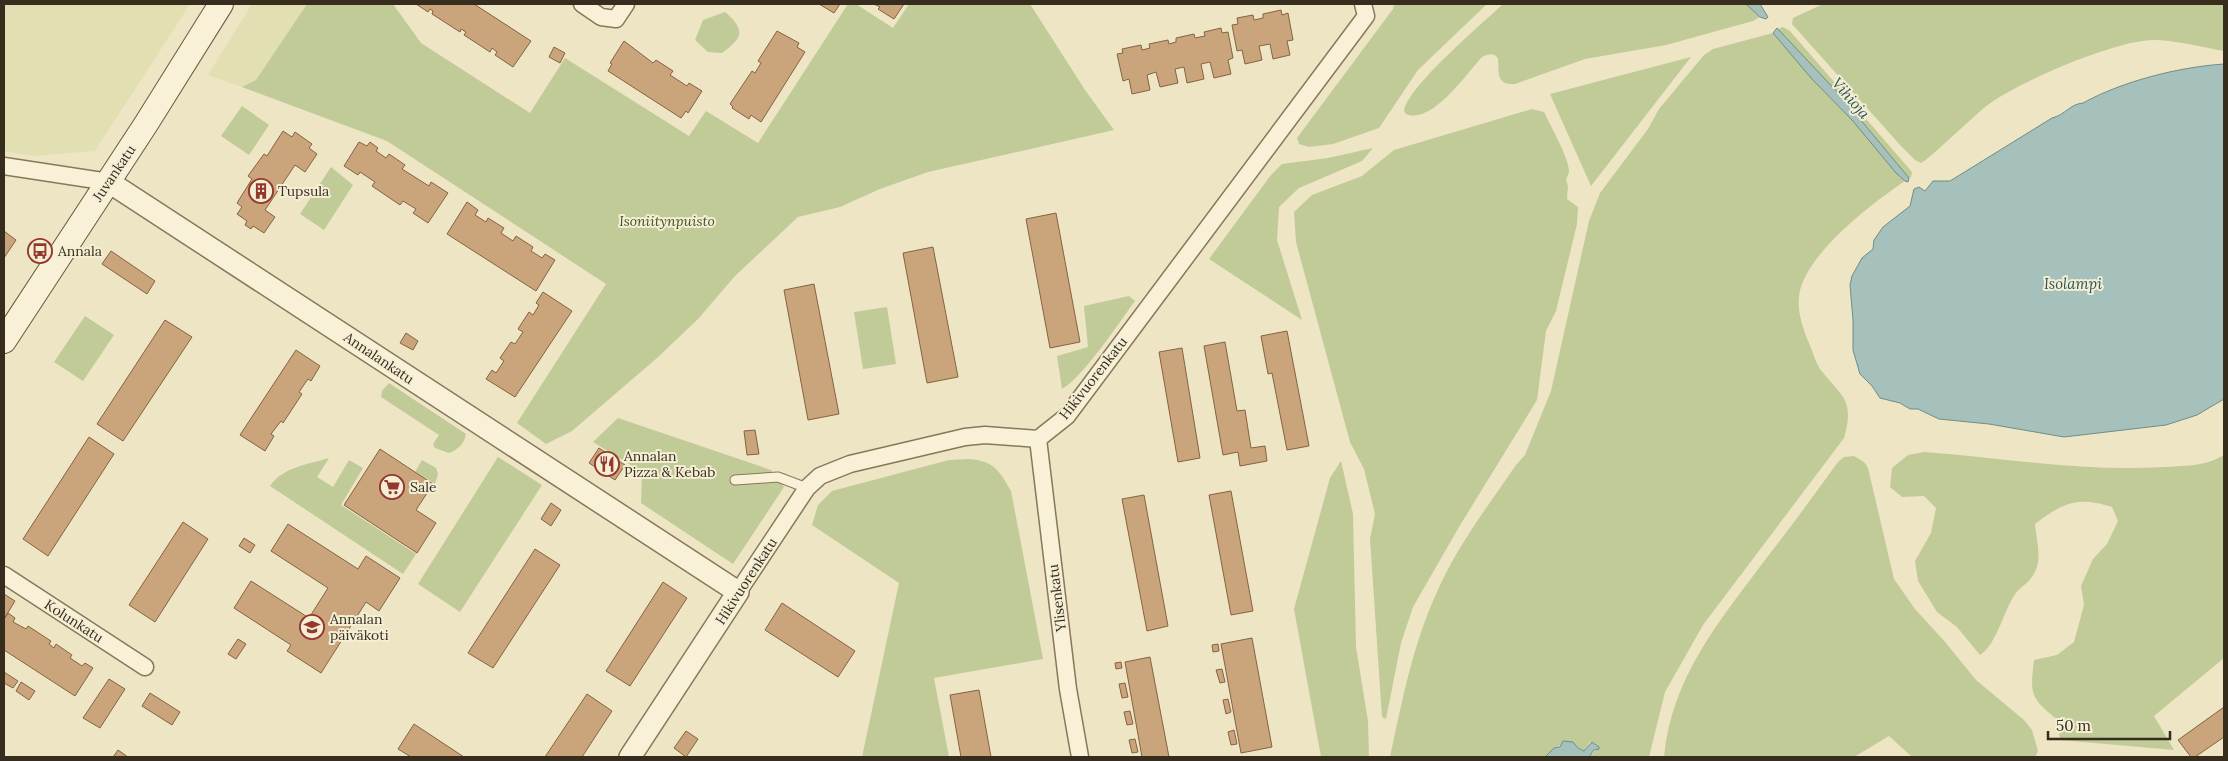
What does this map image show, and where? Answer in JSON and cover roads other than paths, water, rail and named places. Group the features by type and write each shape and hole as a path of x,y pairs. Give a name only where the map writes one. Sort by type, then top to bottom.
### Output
{"main road":[{"name":"Juvankatu","path":"4,341 221,4"}],"street":[{"path":"582,4 601,17 616,20 626,4"},
{"name":"Hikivuorenkatu","path":"630,757 807,488 820,476 850,464 965,437 985,435 1038,439 1067,416 1366,16 1363,4"},
{"name":"Annalankatu","path":"4,166 108,182 738,592"},
{"name":"Ylisenkatu","path":"1038,439 1068,690 1080,757"},
{"name":"Kolunkatu","path":"4,575 145,667"}],"lane":[{"path":"735,480 778,477 807,488"}],"water":[{"path":"1746,4 1760,4 1768,17 1766,19 1760,17"},
{"path":"1777,28 1840,95 1909,178 1908,182 1896,173 1852,120 1811,78 1773,33"},
{"name":"Isolampi","path":"2224,64 2224,399 2197,415 2166,425 2064,437 1989,424 1939,419 1918,409 1910,409 1900,403 1880,398 1872,386 1860,374 1853,350 1850,285 1852,276 1862,258 1873,249 1874,240 1883,227 1910,206 1914,189 1919,187 1925,191 1933,181 1950,181 2074,105 2083,103 2116,88 2170,72"},
{"path":"1563,741 1573,742 1584,751 1592,742 1599,749 1594,750 1589,757 1545,757 1554,748 1560,747"}],"place":[{"name":"Tupsula","path":"261,191"},
{"name":"Annala","path":"40,251"},
{"name":"Annalan Pizza & Kebab","path":"607,464"},
{"name":"Sale","path":"392,487"},
{"name":"Annalan päiväkoti","path":"312,627"}],"water label":[{"name":"Vihioja","path":"1851,98"}],"park label":[{"name":"Isoniitynpuisto","path":"667,221"}]}
